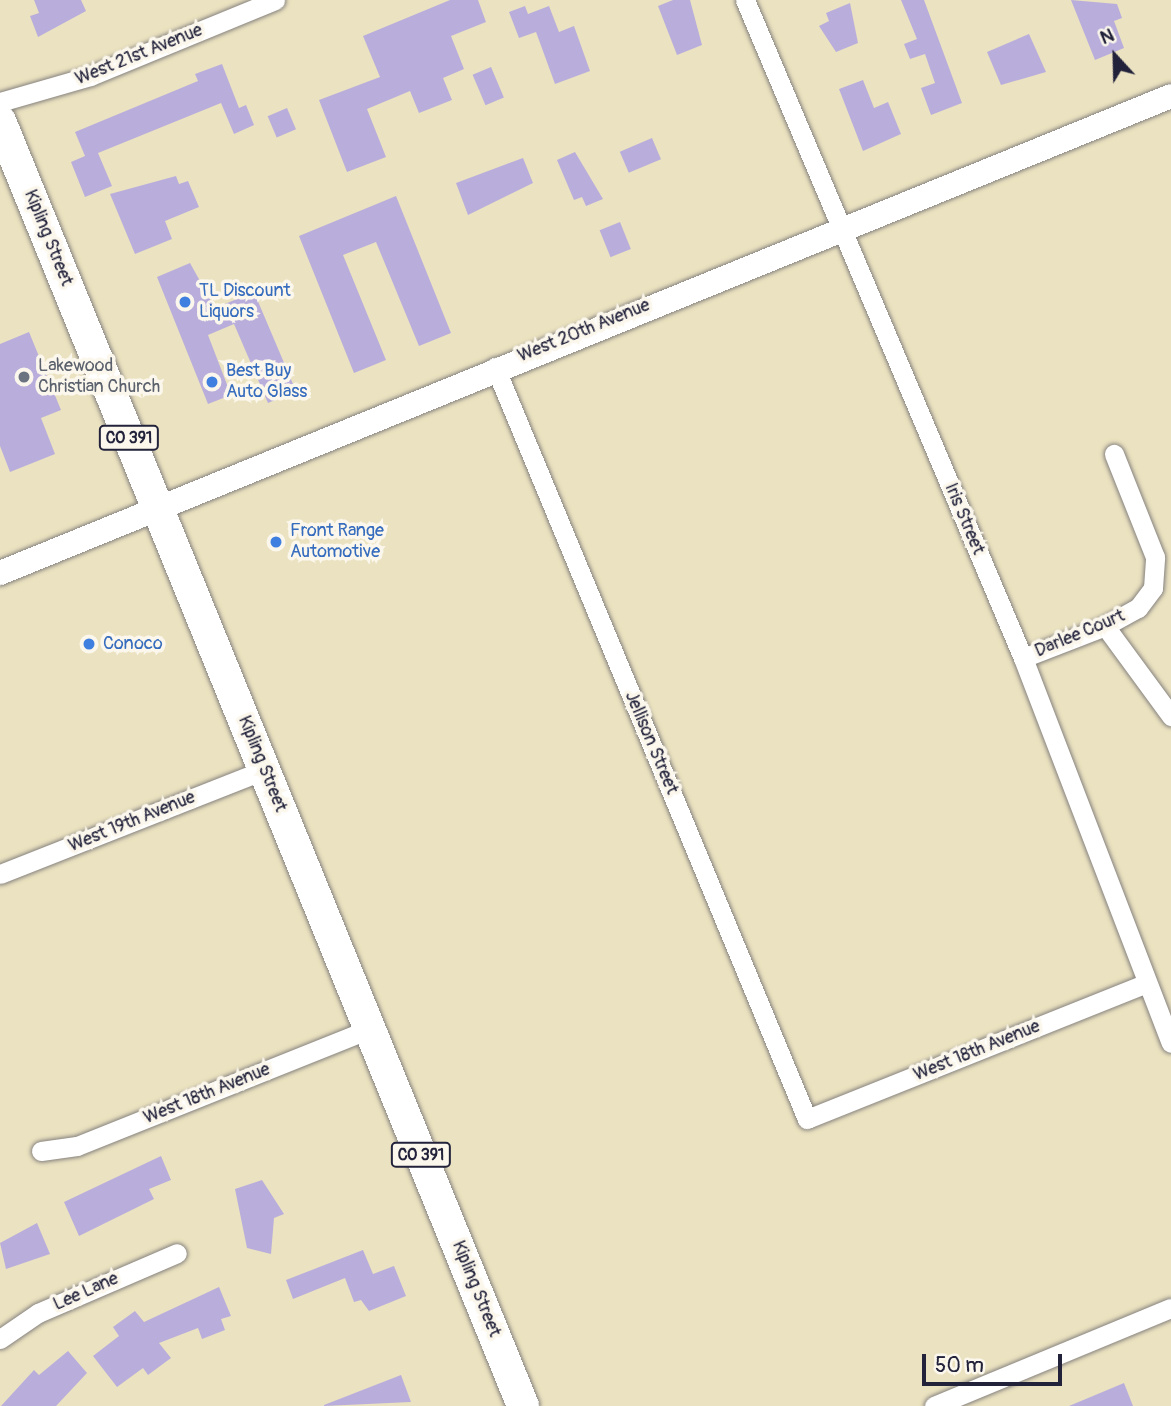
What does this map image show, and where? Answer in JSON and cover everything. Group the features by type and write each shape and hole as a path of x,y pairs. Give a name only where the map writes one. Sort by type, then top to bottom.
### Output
{"main road":[{"name":"Kipling Street","path":"0,121 523,1406"}],"street":[{"name":"West 21st Avenue","path":"0,102 90,76 275,0"},
{"name":"Iris Street","path":"745,0 1023,658 1171,1043"},
{"name":"West 20th Avenue","path":"0,573 495,367 1171,96"},
{"name":"Jellison Street","path":"495,367 807,1119"},
{"name":"Darlee Court","path":"1023,658 1105,626 1138,608 1153,588 1155,557 1114,454"},
{"path":"1105,626 1171,716"},
{"name":"West 19th Avenue","path":"0,874 264,770"},
{"name":"West 18th Avenue","path":"807,1119 1147,983"},
{"name":"West 18th Avenue","path":"41,1151 77,1146 370,1028"},
{"name":"Lee Lane","path":"0,1339 38,1313 177,1253"},
{"path":"934,1406 1171,1308"}],"building":[{"path":"34,0 81,0 86,11 38,37 30,16 39,13"},
{"path":"450,0 478,0 486,22 451,36 464,69 443,78 452,100 419,113 410,91 367,109 386,157 347,172 319,100 380,77 363,36"},
{"path":"673,0 690,0 702,45 677,55 658,6"},
{"path":"901,0 924,0 962,103 931,115 921,88 935,83 925,54 910,59 904,44 917,39"},
{"path":"1071,0 1117,4 1122,18 1114,21 1124,48 1095,60"},
{"path":"850,3 858,43 836,52 819,26 829,21 826,13"},
{"path":"525,6 528,14 549,6 559,32 574,26 590,71 555,84 536,32 519,38 509,12"},
{"path":"1029,34 1046,72 1001,85 987,52"},
{"path":"222,64 239,108 246,105 254,125 234,134 221,103 98,153 112,186 85,197 71,162 85,156 75,132 198,81 195,74"},
{"path":"491,67 504,97 485,105 473,75"},
{"path":"863,80 874,108 888,102 901,134 863,151 839,89"},
{"path":"287,108 296,129 277,137 268,116"},
{"path":"652,138 661,159 629,173 620,152"},
{"path":"575,152 603,199 586,206 582,197 574,200 557,160"},
{"path":"523,158 533,183 468,215 456,183"},
{"path":"176,176 179,184 188,181 199,207 165,221 172,239 135,254 110,194"},
{"path":"396,196 451,333 419,346 376,242 343,255 386,360 354,373 299,236"},
{"path":"620,222 631,249 610,257 600,230"},
{"path":"190,263 215,308 254,292 296,391 268,403 234,324 208,335 231,395 208,404 157,277"},
{"name":"Lakewood Christian Church","path":"29,332 61,410 41,418 55,454 10,472 0,446 0,344"},
{"path":"161,1156 171,1180 149,1189 154,1199 79,1236 64,1202"},
{"path":"262,1180 284,1214 274,1218 271,1254 247,1248 235,1189"},
{"path":"37,1223 50,1254 6,1269 0,1243"},
{"path":"363,1250 373,1274 394,1266 406,1296 369,1311 361,1300 354,1302 345,1278 293,1299 286,1280"},
{"path":"219,1287 231,1316 221,1319 225,1330 202,1339 198,1328 159,1343 171,1358 148,1375 143,1368 117,1387 93,1356 119,1336 113,1327 135,1311 144,1322"},
{"path":"68,1351 87,1373 56,1406 1,1406 34,1370 39,1375"},
{"path":"401,1375 411,1402 324,1406 324,1405"},
{"path":"1124,1383 1133,1406 1069,1406"}],"place":[{"name":"TL Discount Liquors","path":"185,302"},
{"name":"Lakewood Christian Church","path":"24,377"},
{"name":"Best Buy Auto Glass","path":"212,382"},
{"name":"Front Range Automotive","path":"276,542"},
{"name":"Conoco","path":"89,644"}]}
